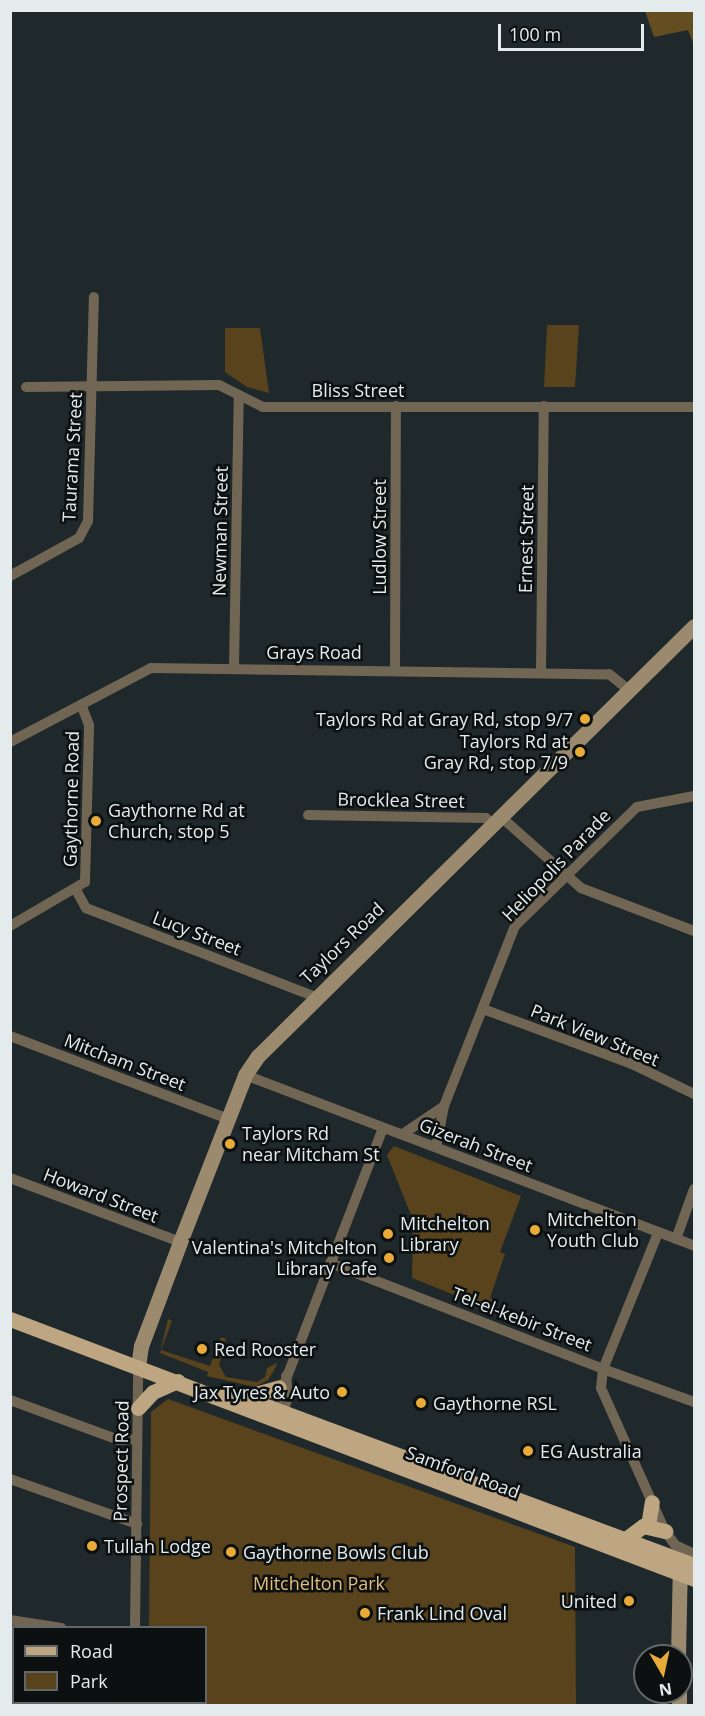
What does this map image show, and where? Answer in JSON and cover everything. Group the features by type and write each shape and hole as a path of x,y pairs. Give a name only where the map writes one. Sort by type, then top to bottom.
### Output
{"main road":[{"name":"Samford Road","path":"10,1319 219,1396 627,1538 687,1563 694,1579"},
{"path":"138,1408 153,1392 178,1381"},
{"path":"242,1397 283,1382"},
{"name":"Samford Road","path":"219,1396 242,1397 277,1415 687,1563"},
{"path":"648,1526 652,1502"},
{"path":"627,1538 648,1526 665,1531"}],"street":[{"name":"Taurama Street","path":"10,576 85,530 94,297"},
{"name":"Bliss Street","path":"26,387 219,386 263,406 694,407"},
{"name":"Newman Street","path":"234,669 239,395"},
{"name":"Ludlow Street","path":"395,669 396,406"},
{"name":"Ernest Street","path":"541,672 544,406"},
{"name":"Taylors Road","path":"138,1367 141,1346 245,1075 271,1040 694,626"},
{"name":"Grays Road","path":"10,741 143,669 395,669 609,674 629,690"},
{"name":"Gaythorne Road","path":"10,926 76,890 85,882 89,726 81,704"},
{"name":"Heliopolis Parade","path":"436,1147 444,1106 515,926 563,876 637,807 694,796"},
{"name":"Brocklea Street","path":"308,815 496,820"},
{"path":"496,820 563,876 598,897 694,932"},
{"name":"Lucy Street","path":"76,890 86,908 315,997"},
{"name":"Park View Street","path":"483,1009 632,1064 694,1094"},
{"name":"Mitcham Street","path":"10,1036 228,1119"},
{"name":"Gizerah Street","path":"245,1075 694,1246"},
{"path":"403,1134 444,1106"},
{"path":"277,1415 283,1382 383,1128"},
{"name":"Howard Street","path":"10,1178 180,1242"},
{"path":"676,1239 694,1188"},
{"path":"658,1233 603,1369 694,1402"},
{"name":"Tel-el-kebir Street","path":"330,1263 603,1369 602,1388 665,1531"},
{"name":"Prospect Road","path":"135,1626 138,1367"},
{"path":"10,1400 119,1440 137,1439"},
{"path":"10,1479 137,1524"},
{"name":"Samford Road","path":"665,1531 687,1563"},
{"path":"679,1644 687,1563"},
{"path":"10,1620 48,1626"}],"green space":[{"path":"547,325 579,325 575,387 544,387"},
{"path":"225,328 260,328 269,393 247,387 225,372"},
{"path":"394,1146 521,1196 500,1252 505,1254 490,1298 495,1300 492,1310 412,1278 413,1220 387,1155"},
{"path":"168,1319 172,1321 161,1350 210,1366 221,1337 226,1339 219,1365 226,1377 257,1382 265,1377 267,1368 277,1363 276,1367 268,1380 255,1387 207,1376 208,1372 160,1353"},
{"name":"Mitchelton Park","path":"168,1399 575,1547 576,1705 150,1705 207,1704 207,1626 149,1626 151,1412"}],"shaded area":[{"path":"645,11 694,11 694,45 688,30 654,37"}],"place":[{"name":"Taylors Rd at Gray Rd, stop 9/7","path":"585,719"},
{"name":"Taylors Rd at Gray Rd, stop 7/9","path":"580,752"},
{"name":"Gaythorne Rd at Church, stop 5","path":"96,821"},
{"name":"Taylors Rd near Mitcham St","path":"230,1144"},
{"name":"Mitchelton Youth Club","path":"535,1230"},
{"name":"Mitchelton Library","path":"388,1234"},
{"name":"Valentina's Mitchelton Library Cafe","path":"389,1258"},
{"name":"Red Rooster","path":"202,1349"},
{"name":"Jax Tyres & Auto","path":"342,1392"},
{"name":"Gaythorne RSL","path":"421,1403"},
{"name":"EG Australia","path":"528,1451"},
{"name":"Tullah Lodge","path":"92,1546"},
{"name":"Gaythorne Bowls Club","path":"231,1552"},
{"name":"United","path":"629,1601"},
{"name":"Frank Lind Oval","path":"365,1613"}]}
